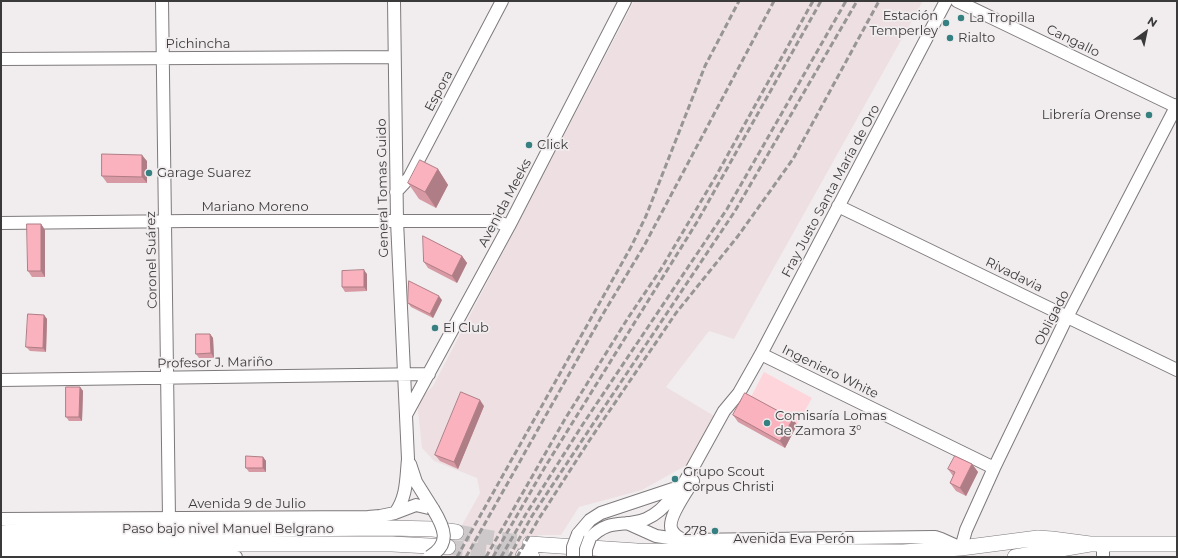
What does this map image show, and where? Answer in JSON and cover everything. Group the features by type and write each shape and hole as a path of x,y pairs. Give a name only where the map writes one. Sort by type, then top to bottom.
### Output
{"main road":[{"name":"Paso bajo nivel Manuel Belgrano","path":"1,533 25,531 382,528 414,528 456,532"},
{"path":"528,552 903,552 961,548 1038,538 1052,539 1099,548"},
{"name":"Paso bajo nivel Manuel Belgrano","path":"1,548 21,544 392,544 448,547"},
{"path":"1015,557 1099,548 1177,544"}],"street":[{"name":"Coronel Suárez","path":"162,1 169,518"},
{"name":"General Tomas Guido","path":"394,1 396,192 408,459"},
{"name":"Espora","path":"396,192 409,178 502,1"},
{"name":"Avenida Meeks","path":"406,415 509,226 625,1"},
{"name":"Fray Justo Santa María de Oro","path":"683,540 672,532 670,523 686,486 724,412 740,393 761,354 946,1"},
{"name":"Cangallo","path":"957,1 1177,106"},
{"name":"Pichincha","path":"1,59 394,57"},
{"name":"Obligado","path":"961,548 966,530 994,468 1067,317 1177,106"},
{"name":"Rivadavia","path":"838,206 1177,370"},
{"name":"Mariano Moreno","path":"1,223 495,221 509,226"},
{"name":"Ingeniero White","path":"761,354 994,468"},
{"name":"Profesor J. Mariño","path":"1,380 429,374"},
{"path":"408,459 416,482 442,523 445,534 440,548 436,553 429,557"},
{"path":"394,513 404,498 408,459"},
{"path":"586,557 586,549 590,538 598,530 606,526 646,519 657,513 686,486"},
{"path":"573,557 573,547 578,534 590,520 601,513 686,486"},
{"name":"Avenida 9 de Julio","path":"1,519 368,517 394,513 416,505 433,509"},
{"name":"Avenida Eva Perón","path":"627,523 656,536 683,540 935,537 961,548"},
{"path":"1,554 236,557"}],"shaded area":[{"path":"634,1 923,1 734,339 709,331 666,387 716,417 687,465 642,490 579,507 561,535 538,535 525,557 444,557 480,493 477,478 434,461 422,448 417,402 433,386"},
{"path":"764,372 812,398 797,425 750,399"}],"building":[{"path":"102,154 142,155 142,177 102,176"},
{"path":"420,160 438,169 425,192 408,183"},
{"path":"27,224 41,224 41,271 28,271"},
{"path":"423,236 462,256 452,276 424,262"},
{"path":"364,270 364,287 342,287 342,271"},
{"path":"409,281 439,296 430,314 408,303"},
{"path":"28,314 44,315 43,348 26,347"},
{"path":"196,334 210,334 211,353 196,354"},
{"path":"66,387 80,387 79,417 66,417"},
{"path":"461,392 480,400 454,462 435,455"},
{"name":"Comisaría Lomas de Zamora 3°","path":"745,393 793,419 780,441 733,415"},
{"path":"246,456 263,457 263,468 246,468"},
{"path":"955,456 972,464 960,488 950,483 955,472 948,469"}],"tunnel":[{"path":"456,532 530,544"},
{"path":"448,547 523,556"}],"railway":[{"path":"457,557 631,247 646,216 705,66 739,1"},
{"path":"466,557 603,314 644,246 774,1"},
{"path":"486,557 565,419 628,318 661,269 716,176 813,1"},
{"path":"493,557 545,467 697,222 821,1"},
{"path":"501,557 526,514 583,424 727,209 846,1"},
{"path":"509,557 532,516 735,211 857,1"},
{"path":"517,557 538,520 589,441 676,313 738,236 793,159 879,1"}],"place":[{"name":"La Tropilla","path":"961,18"},
{"name":"Estación Temperley","path":"946,23"},
{"name":"Rialto","path":"950,38"},
{"name":"Librería Orense","path":"1149,115"},
{"name":"Click","path":"529,145"},
{"name":"Garage Suarez","path":"149,173"},
{"name":"El Club","path":"435,328"},
{"name":"Comisaría Lomas de Zamora 3°","path":"767,423"},
{"name":"Grupo Scout Corpus Christi","path":"675,479"},
{"name":"278","path":"715,531"}]}
